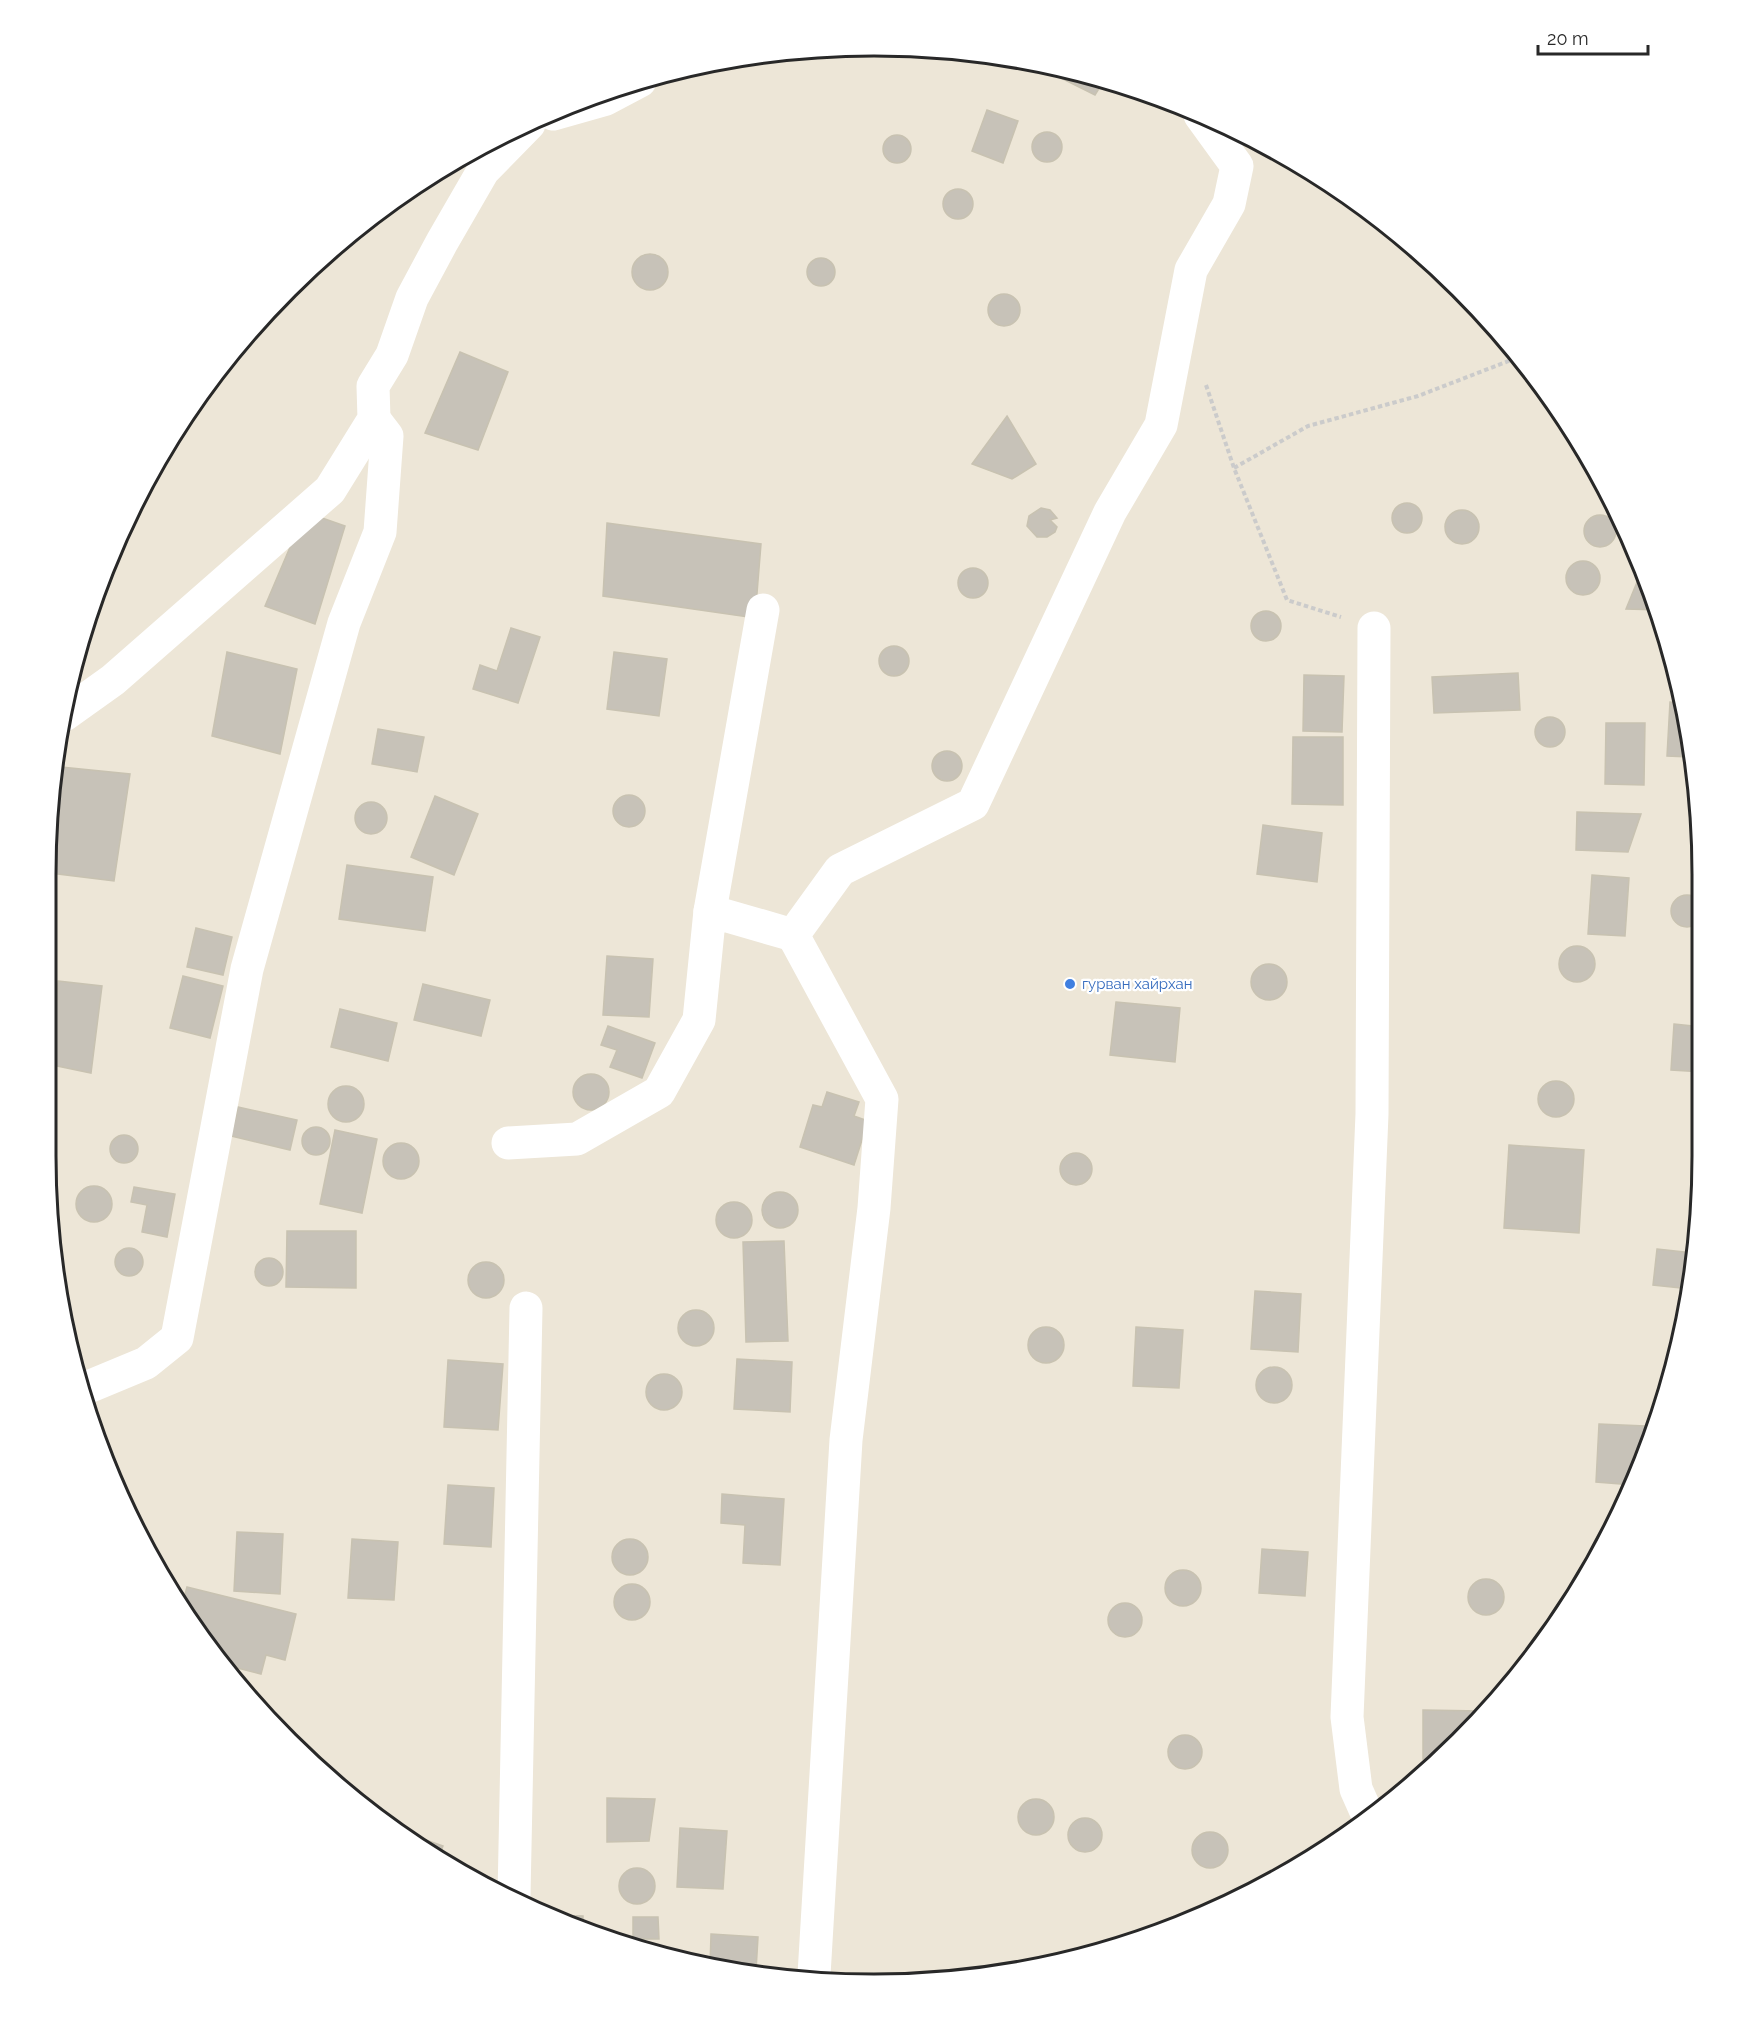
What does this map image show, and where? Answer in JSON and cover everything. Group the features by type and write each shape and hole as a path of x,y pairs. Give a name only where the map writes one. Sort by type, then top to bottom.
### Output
{"street":[{"path":"793,935 840,870 973,804 1110,512 1161,424 1191,270 1229,204 1238,166 1210,128"},
{"path":"72,709 113,680 330,490 374,419 373,386 392,355 412,298 483,171 516,138"},
{"path":"89,1387 146,1363 177,1338 247,969 344,623 380,531 387,436 374,419"},
{"path":"508,1143 577,1139 659,1092 699,1020 710,911 763,610"},
{"path":"1365,1809 1356,1789 1347,1717 1372,1114 1374,628"},
{"path":"710,911 793,935 882,1099 874,1208 846,1440 814,1971"},
{"path":"514,1890 526,1308"}],"path":[{"path":"1234,468 1308,426 1418,396 1510,360"},
{"path":"1205,384 1234,468 1287,600 1374,628"}],"building":[{"path":"1058,77 1100,87 1095,95"},
{"path":"987,110 1018,121 1003,163 972,151"},
{"path":"1047,132 1058,136 1062,147 1058,158 1047,162 1036,158 1032,147 1036,136"},
{"path":"897,135 907,139 911,149 907,159 897,163 887,159 883,149 887,139"},
{"path":"958,189 969,193 973,204 969,215 958,219 947,215 943,204 947,193"},
{"path":"650,254 662,260 668,272 662,284 650,290 638,284 632,272 638,260"},
{"path":"821,258 831,262 835,272 831,282 821,286 811,282 807,272 811,262"},
{"path":"1004,294 1015,299 1020,310 1015,321 1004,326 993,321 988,310 993,299"},
{"path":"460,352 508,372 478,450 425,433"},
{"path":"1007,416 1036,464 1012,479 972,464"},
{"path":"1407,503 1418,507 1422,518 1418,529 1407,533 1396,529 1392,518 1396,507"},
{"path":"1041,508 1050,510 1057,518 1050,520 1057,527 1055,532 1047,537 1037,537 1027,526 1029,516"},
{"path":"1462,510 1474,515 1479,527 1474,539 1462,544 1450,539 1445,527 1450,515"},
{"path":"305,512 345,526 315,624 265,606"},
{"path":"1600,515 1611,518 1616,529 1612,543 1600,547 1588,543 1584,531 1588,519"},
{"path":"607,523 761,544 755,618 603,596"},
{"path":"1583,561 1595,566 1600,578 1595,590 1583,595 1571,590 1566,578 1571,566"},
{"path":"973,568 984,572 988,583 984,594 973,598 962,594 958,583 962,572"},
{"path":"1638,581 1648,610 1626,609"},
{"path":"1266,611 1277,615 1281,626 1277,637 1266,641 1255,637 1251,626 1255,615"},
{"path":"511,628 540,637 518,703 473,689 480,665 497,671"},
{"path":"894,646 905,650 909,661 905,672 894,676 883,672 879,661 883,650"},
{"path":"227,652 297,669 280,754 212,736"},
{"path":"614,652 667,659 659,716 607,709"},
{"path":"1518,673 1520,710 1434,713 1432,677"},
{"path":"1304,675 1344,676 1342,732 1303,731"},
{"path":"1670,702 1674,703 1683,757 1667,756"},
{"path":"1550,717 1561,721 1565,732 1561,743 1550,747 1539,743 1535,732 1539,721"},
{"path":"1606,723 1645,723 1644,785 1605,784"},
{"path":"378,729 424,737 417,772 372,764"},
{"path":"1293,737 1343,737 1343,805 1292,804"},
{"path":"947,751 958,755 962,766 958,777 947,781 936,777 932,766 936,755"},
{"path":"63,767 130,774 114,881 56,874 57,820"},
{"path":"629,795 640,800 645,811 640,822 629,827 618,822 613,811 618,800"},
{"path":"435,796 478,814 454,875 411,857"},
{"path":"371,802 383,806 387,818 383,830 371,834 359,830 355,818 359,806"},
{"path":"1577,812 1641,814 1628,852 1576,850"},
{"path":"1263,825 1322,833 1317,882 1257,874"},
{"path":"347,865 433,877 425,931 339,919"},
{"path":"1592,875 1629,878 1625,936 1588,934"},
{"path":"1692,896 1692,926 1687,927 1675,923 1671,911 1675,899"},
{"path":"196,928 232,937 223,975 187,967"},
{"path":"1577,946 1590,951 1595,964 1590,977 1577,982 1564,977 1559,964 1564,951"},
{"path":"607,956 653,959 649,1017 603,1015"},
{"path":"1269,964 1282,969 1287,982 1282,995 1269,1000 1256,995 1251,982 1256,969"},
{"path":"183,976 223,986 210,1038 170,1028"},
{"path":"58,981 102,986 91,1073 56,1066"},
{"path":"423,984 490,1000 481,1036 414,1020"},
{"path":"1116,1002 1180,1008 1175,1062 1110,1055"},
{"path":"340,1009 397,1023 388,1061 331,1047"},
{"path":"1674,1024 1692,1026 1692,1071 1671,1070"},
{"path":"608,1026 655,1043 642,1078 610,1067 617,1050 601,1045"},
{"path":"591,1074 604,1079 609,1092 604,1105 591,1110 578,1105 573,1092 578,1079"},
{"path":"1556,1081 1569,1086 1574,1099 1569,1112 1556,1117 1543,1112 1538,1099 1543,1086"},
{"path":"346,1086 359,1091 364,1104 359,1117 346,1122 333,1117 328,1104 333,1091"},
{"path":"827,1092 859,1102 854,1116 868,1121 854,1165 800,1147 813,1105 822,1107"},
{"path":"238,1107 297,1120 290,1150 231,1136"},
{"path":"316,1127 326,1131 330,1141 326,1151 316,1155 306,1151 302,1141 306,1131"},
{"path":"335,1130 377,1139 362,1213 320,1204"},
{"path":"124,1135 134,1139 138,1149 134,1159 124,1163 114,1159 110,1149 114,1139"},
{"path":"401,1143 414,1148 419,1161 414,1174 401,1179 388,1174 383,1161 388,1148"},
{"path":"1509,1145 1584,1150 1579,1233 1504,1228"},
{"path":"1076,1153 1088,1157 1092,1169 1088,1181 1076,1185 1064,1181 1060,1169 1064,1157"},
{"path":"94,1186 107,1191 112,1204 107,1217 94,1222 81,1217 76,1204 81,1191"},
{"path":"134,1187 175,1194 167,1237 142,1232 147,1205 131,1202"},
{"path":"780,1192 793,1197 798,1210 793,1223 780,1228 767,1223 762,1210 767,1197"},
{"path":"734,1202 747,1207 752,1220 747,1233 734,1238 721,1233 716,1220 721,1207"},
{"path":"287,1231 356,1231 356,1288 286,1287"},
{"path":"784,1241 788,1341 746,1342 743,1242"},
{"path":"129,1248 139,1252 143,1262 139,1272 129,1276 119,1272 115,1262 119,1252"},
{"path":"1657,1249 1686,1252 1681,1288 1653,1285"},
{"path":"269,1258 279,1262 283,1272 279,1282 269,1286 259,1282 255,1272 259,1262"},
{"path":"486,1262 499,1267 504,1280 499,1293 486,1298 473,1293 468,1280 473,1267"},
{"path":"1255,1291 1301,1294 1298,1352 1251,1349"},
{"path":"696,1310 709,1315 714,1328 709,1341 696,1346 683,1341 678,1328 683,1315"},
{"path":"1046,1327 1059,1332 1064,1345 1059,1358 1046,1363 1033,1358 1028,1345 1033,1332"},
{"path":"1136,1327 1183,1330 1179,1388 1133,1386"},
{"path":"737,1359 792,1362 790,1412 734,1409"},
{"path":"448,1360 503,1364 498,1430 444,1427"},
{"path":"1274,1367 1287,1372 1292,1385 1287,1398 1274,1403 1261,1398 1256,1385 1261,1372"},
{"path":"664,1374 677,1379 682,1392 677,1405 664,1410 651,1405 646,1392 651,1379"},
{"path":"1599,1424 1645,1426 1623,1484 1596,1482"},
{"path":"448,1485 494,1488 491,1547 444,1544"},
{"path":"722,1494 784,1499 780,1565 743,1563 745,1525 721,1523"},
{"path":"237,1532 283,1534 280,1594 234,1591"},
{"path":"352,1539 398,1542 394,1600 348,1598"},
{"path":"630,1539 643,1544 648,1557 643,1570 630,1575 617,1570 612,1557 617,1544"},
{"path":"1262,1549 1308,1552 1305,1596 1259,1593"},
{"path":"1183,1570 1196,1575 1201,1588 1196,1601 1183,1606 1170,1601 1165,1588 1170,1575"},
{"path":"1486,1579 1499,1584 1504,1597 1499,1610 1486,1615 1473,1610 1468,1597 1473,1584"},
{"path":"632,1584 645,1589 650,1602 645,1615 632,1620 619,1615 614,1602 619,1589"},
{"path":"187,1587 296,1614 285,1660 266,1655 261,1674 237,1668 184,1596"},
{"path":"1125,1603 1137,1608 1142,1620 1137,1632 1125,1637 1113,1632 1108,1620 1113,1608"},
{"path":"1423,1710 1474,1711 1453,1734 1426,1759 1423,1759"},
{"path":"1185,1735 1197,1740 1202,1752 1197,1764 1185,1769 1173,1764 1168,1752 1173,1740"},
{"path":"607,1798 655,1799 649,1841 607,1842"},
{"path":"1036,1799 1049,1804 1054,1817 1049,1830 1036,1835 1023,1830 1018,1817 1023,1804"},
{"path":"1085,1818 1097,1823 1102,1835 1097,1847 1085,1852 1073,1847 1068,1835 1073,1823"},
{"path":"680,1828 727,1831 723,1889 677,1887"},
{"path":"1210,1832 1223,1837 1228,1850 1223,1863 1210,1868 1197,1863 1192,1850 1197,1837"},
{"path":"425,1840 443,1846 442,1850"},
{"path":"637,1868 650,1873 655,1886 650,1899 637,1904 624,1899 619,1886 624,1873"},
{"path":"633,1917 658,1917 659,1939 633,1937"},
{"path":"711,1934 758,1937 756,1964 710,1957"}],"place":[{"name":"гурван хайрхан","path":"1070,984"}]}
